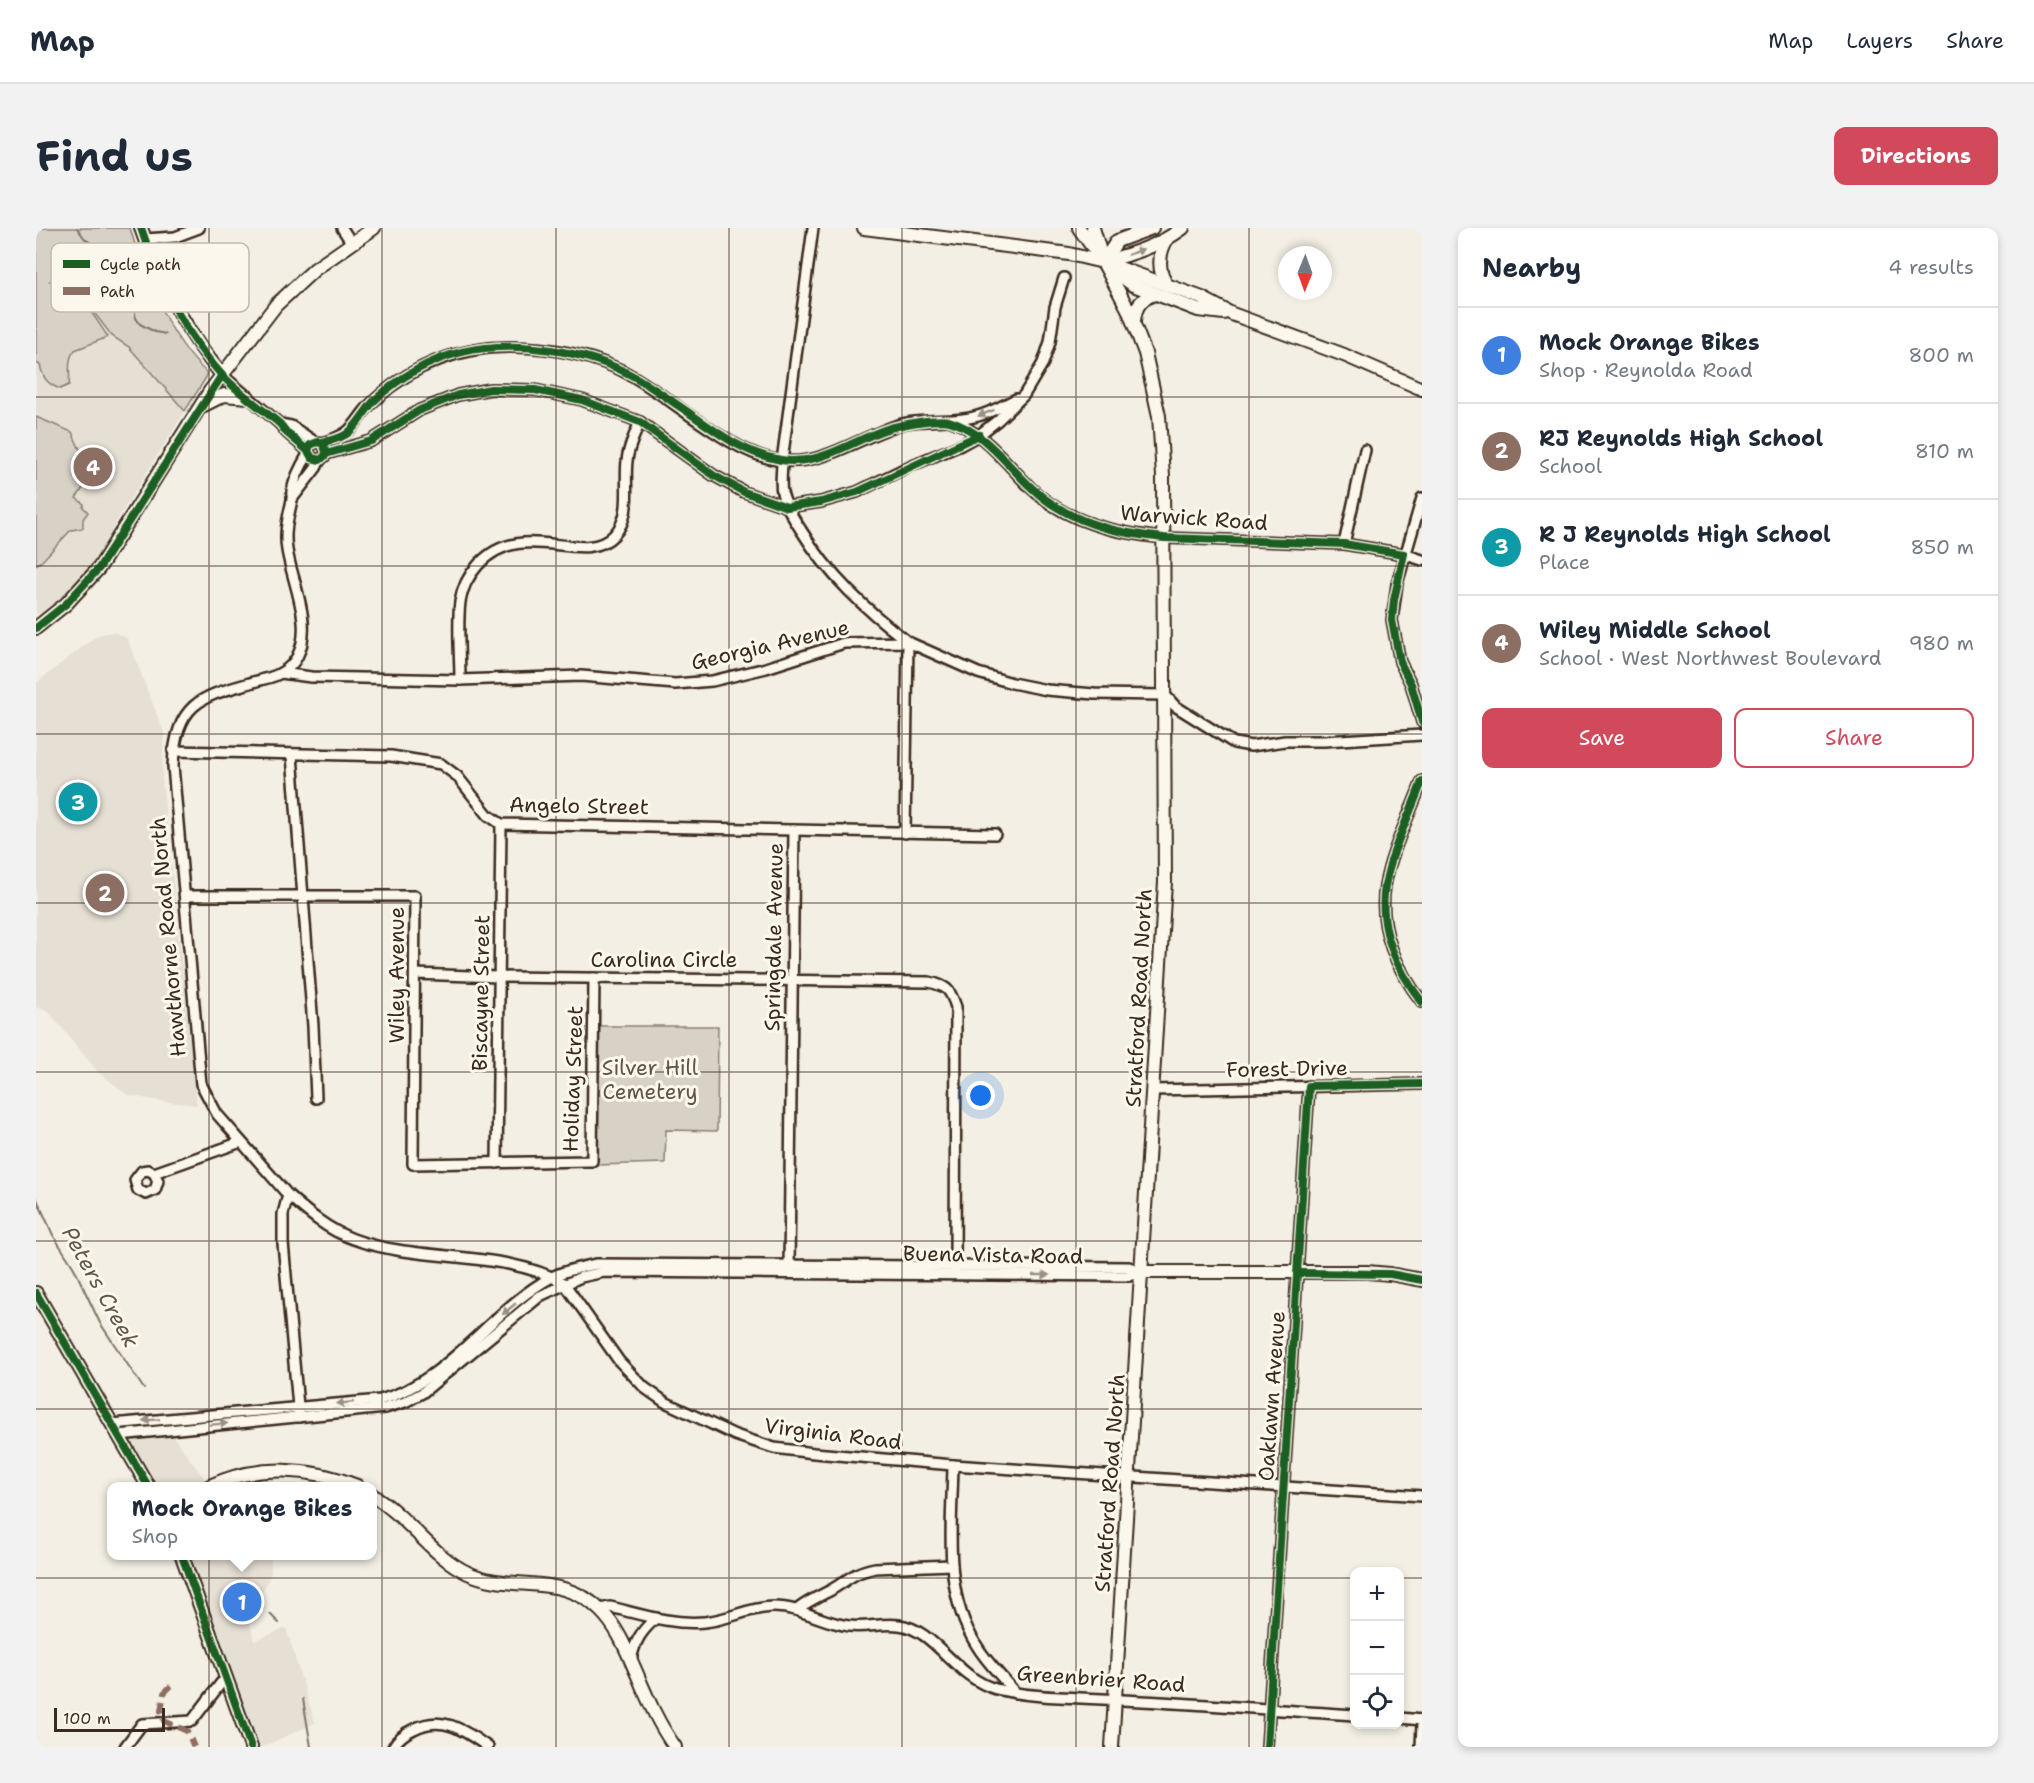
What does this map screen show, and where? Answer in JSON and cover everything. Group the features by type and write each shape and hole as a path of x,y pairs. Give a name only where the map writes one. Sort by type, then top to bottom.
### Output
{"main road":[{"path":"36,628 66,604 99,568 222,375 276,305 315,269 374,228"},
{"path":"864,228 1069,254 1103,262 1202,298 1232,314 1422,388"},
{"path":"1079,228 1103,262 1133,285 1198,310 1232,314"},
{"path":"1093,228 1103,262"},
{"path":"1103,262 1118,241 1152,228"},
{"path":"1103,262 1148,248 1183,228"},
{"path":"1167,239 1160,255 1161,275 1167,286"},
{"name":"Stratford Road North","path":"1103,262 1134,323 1150,368 1159,416 1164,538 1165,695 1165,882 1143,1272 1112,1747"},
{"path":"1134,323 1140,302 1155,294"},
{"path":"178,312 196,342 222,375"},
{"path":"201,407 224,395 248,397"},
{"name":"Buena Vista Road","path":"1143,1272 1390,1274 1422,1280"},
{"path":"36,1293 146,1482"},
{"path":"221,1482 267,1471 288,1470 325,1475 345,1482"},
{"path":"377,1498 405,1519 450,1563 468,1573 502,1582 523,1582 563,1588 581,1595 600,1609 614,1626 660,1724 675,1747"},
{"path":"183,1560 251,1747"}],"street":[{"path":"143,234 175,237 199,228"},
{"path":"342,228 351,242"},
{"path":"813,228 782,461 782,491 787,507 829,570 869,612 908,642 905,833"},
{"path":"222,375 280,423 312,458 323,457 371,441 408,417 458,394 491,389 535,390 564,395 601,406 640,422 713,475 744,492 787,507 821,502 857,492 910,466 961,445 998,420 1024,395 1038,372 1050,342 1057,299 1064,278"},
{"path":"281,673 291,666 298,655 303,634 302,617 286,542 287,517 292,490 310,445 339,438 348,433 376,399 400,381 445,357 491,347 532,348 582,357 632,375 734,444 782,461 817,459 898,425 973,418 991,412 1024,395"},
{"name":"Warwick Road","path":"946,419 978,435 1047,501 1068,514 1100,528 1164,538 1344,544 1404,554 1422,560"},
{"path":"357,422 357,433 361,439 371,441"},
{"path":"460,680 460,602 473,570 487,555 519,543 536,542 587,548 603,544 614,535 624,517 627,500 627,459 640,422"},
{"path":"280,423 291,426 325,446 323,457 292,499"},
{"path":"1344,544 1365,450"},
{"path":"1422,498 1404,554 1392,620 1400,662 1411,684 1422,722"},
{"name":"Georgia Avenue","path":"281,673 311,677 460,680 581,676 675,684 712,681 766,668 844,644 908,642 978,673 1012,683 1047,690 1094,694 1165,695"},
{"name":"Hawthorne Road North","path":"281,673 218,691 199,701 181,723 173,751 173,783 201,1084 218,1114 288,1195"},
{"path":"1165,695 1175,706 1234,743 1241,745 1422,735"},
{"name":"Angelo Street","path":"173,751 391,756 441,764 457,776 488,815 501,824 794,830"},
{"path":"292,755 313,1026 316,1098"},
{"path":"1422,781 1394,856 1384,898 1388,936 1396,962 1409,986 1422,1002"},
{"name":"Biscayne Street","path":"497,1163 501,824"},
{"name":"Springdale Avenue","path":"789,1268 794,830 995,834"},
{"name":"Wiley Avenue","path":"185,896 415,896 413,1164 497,1163"},
{"name":"Carolina Circle","path":"415,974 499,977 791,979 929,982 943,985 952,993 956,1007 955,1270"},
{"name":"Holiday Street","path":"497,1163 592,1161 594,978"},
{"name":"Forest Drive","path":"1153,1090 1422,1084"},
{"name":"Oaklawn Avenue","path":"1267,1747 1308,1086"},
{"path":"154,1173 241,1142"},
{"path":"288,1195 283,1214 283,1243 298,1412"},
{"name":"Virginia Road","path":"288,1195 321,1222 352,1239 389,1248 518,1266 553,1277 564,1283 619,1361 638,1383 665,1402 754,1443 789,1450 952,1465 1422,1496"},
{"path":"115,1429 298,1412 380,1400 397,1395 414,1388 522,1298 553,1277 580,1267 608,1263 789,1268"},
{"name":"Buena Vista Road","path":"298,1412 385,1408 405,1402 422,1393 540,1296 564,1283 604,1272 789,1268 955,1270 1129,1276 1143,1272"},
{"path":"952,1465 954,1593 968,1630 988,1661 1016,1693"},
{"path":"798,1610 851,1575 862,1571 874,1568 952,1565"},
{"name":"Greenbrier Road","path":"600,1609 610,1607 682,1623 724,1619 763,1607 798,1610 847,1626 900,1625 930,1639 960,1669 975,1680 994,1688 1016,1693 1033,1696 1115,1699 1350,1715"},
{"path":"631,1661 635,1643 642,1630 656,1618"},
{"path":"124,1747 142,1724 192,1721 221,1683 227,1680"},
{"path":"1404,1719 1422,1722 1420,1747"},
{"path":"393,1747 400,1737 412,1730 424,1724 441,1722 454,1726 488,1747"}],"shaded area":[{"path":"51,280 51,312 103,312 129,347 185,411 116,522 110,539 96,562 83,579 50,612 36,614 36,363 40,352 44,286"},
{"path":"113,632 127,638 164,733 162,779 197,1105 128,1095 98,1072 48,1011 36,1007 36,683 98,635"},
{"path":"143,1428 172,1435 207,1482 153,1482 124,1433"},
{"path":"273,1476 273,1482 245,1482"},
{"path":"190,1560 271,1560 271,1573 250,1621 254,1641 286,1628 315,1723 262,1747 253,1747"}],"green space":[{"path":"36,228 130,228 135,243 51,243 51,312 92,312 108,337 75,350 70,362 69,385 60,389 46,380 40,365 36,363"},
{"path":"94,312 163,312 180,342 207,376 185,411 129,347 112,336"},
{"path":"36,417 72,432 81,452 97,468 76,498 84,504 83,507 88,512 83,519 83,528 71,530 36,565"},
{"name":"Silver Hill Cemetery","path":"597,1026 718,1026 717,1131 666,1130 665,1163 596,1165"}],"waterway":[{"path":"77,228 91,243"},
{"path":"135,312 140,324 155,332 166,334"},
{"name":"Peters Creek","path":"36,1197 53,1235 74,1268 100,1323 144,1389"},
{"name":"Peters Creek","path":"270,1614 279,1623"},
{"name":"Peters Creek","path":"303,1699 311,1747"}],"marked path":[{"path":"171,1686 164,1693 161,1711 164,1721 187,1731 194,1747"}],"cycle path":[{"path":"141,228 146,243"},
{"path":"177,312 220,373 308,451"},
{"path":"321,443 348,433 375,400 416,370 450,355 504,347 527,347 572,354 614,367 646,384 730,441 755,453 781,460 809,460 899,425 926,421 949,421 962,426 985,441 1047,501 1078,518 1111,529 1164,538 1344,544 1404,554 1392,620 1400,662 1411,684 1422,722"},
{"path":"36,628 66,604 99,568 222,375"},
{"path":"326,454 371,441 420,410 458,395 491,389 535,390 582,400 640,422 713,475 744,492 787,507 821,502 857,492 979,435"},
{"path":"318,442 323,444 326,451 325,456 320,460 312,458 308,451 310,445 318,442"},
{"path":"1422,781 1392,859 1385,886 1384,902 1387,933 1397,963 1422,1002"},
{"path":"1267,1747 1309,1086 1422,1084"},
{"path":"1298,1273 1390,1274 1422,1280"},
{"path":"36,1293 146,1482"},
{"path":"183,1560 251,1747"}],"place":[{"name":"Wiley Middle School","path":"93,467"},
{"name":"R J Reynolds High School","path":"78,802"},
{"name":"RJ Reynolds High School","path":"105,893"},
{"name":"Mock Orange Bikes","path":"242,1602"}]}
